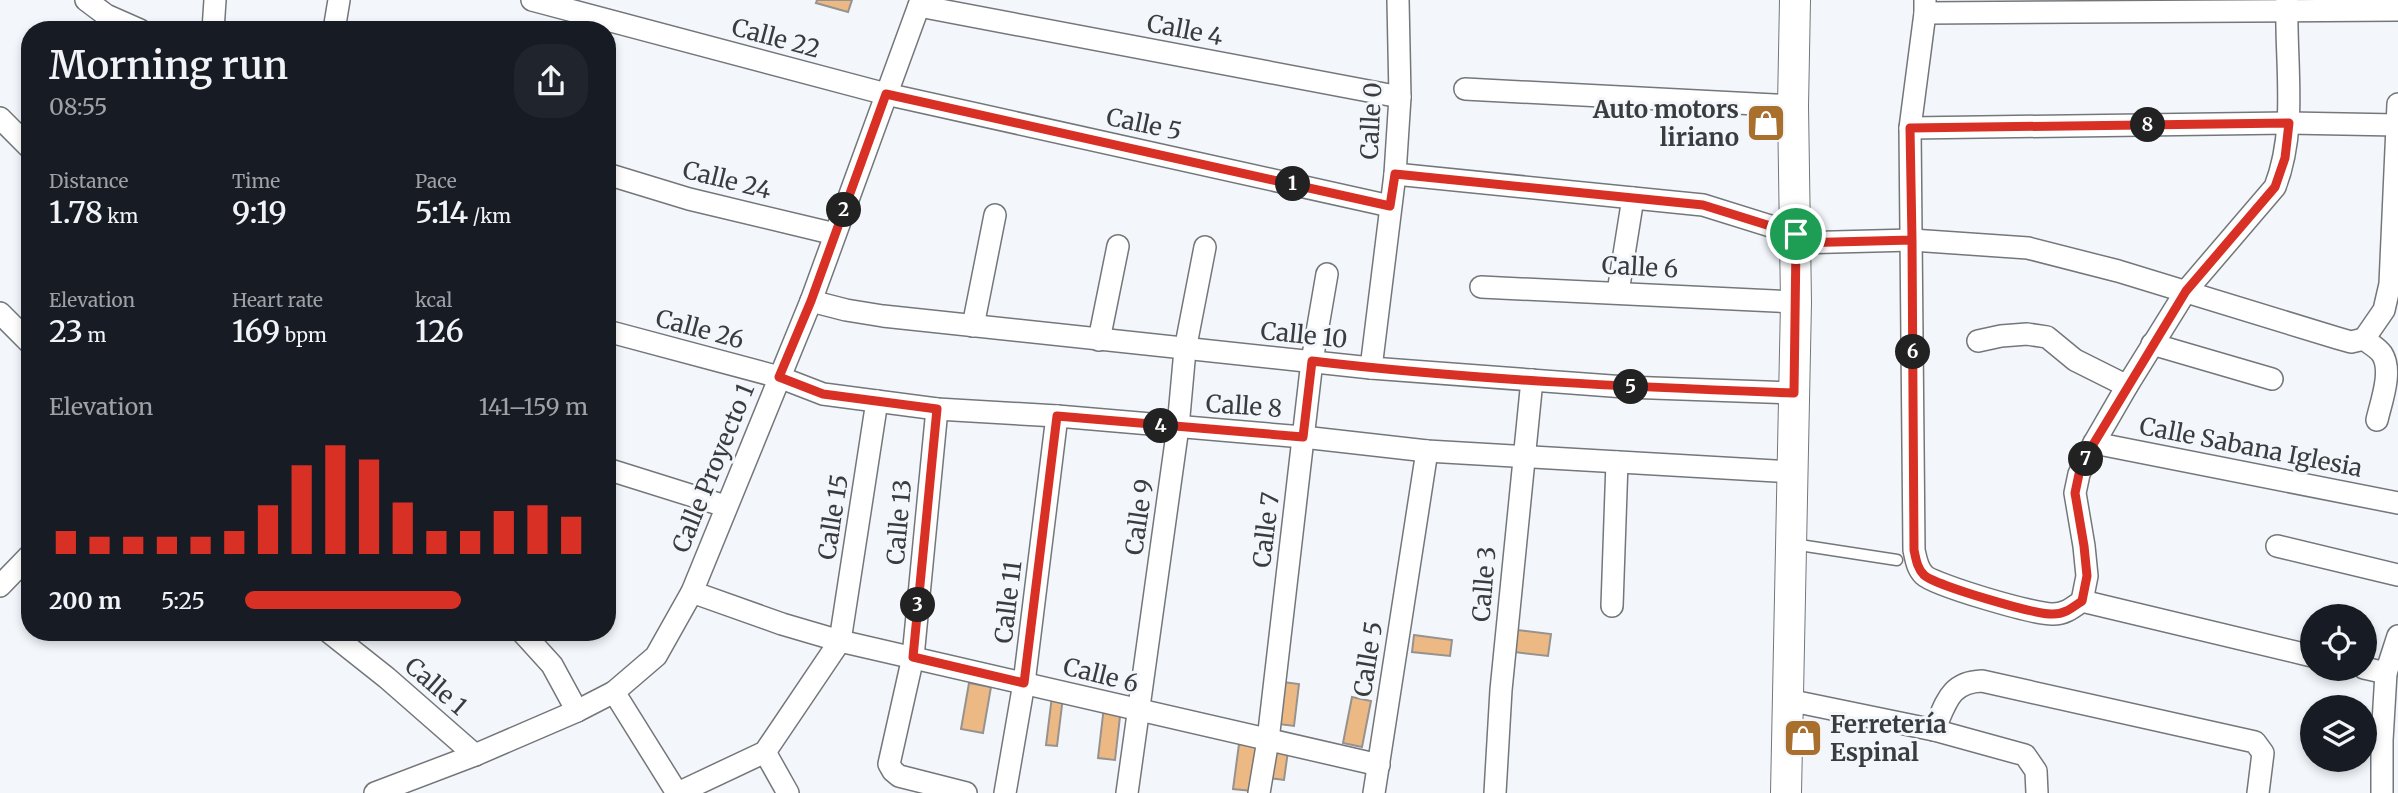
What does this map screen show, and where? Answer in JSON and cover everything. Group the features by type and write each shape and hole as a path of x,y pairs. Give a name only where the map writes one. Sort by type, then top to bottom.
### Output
{"main road":[{"path":"1786,793 1796,302 1793,106 1795,0"}],"street":[{"path":"86,0 106,15 120,21"},
{"path":"214,21 215,0"},
{"path":"336,21 339,0"},
{"name":"Calle 22","path":"532,0 611,21"},
{"name":"Calle 0","path":"1371,368 1395,174 1400,97 1398,0"},
{"name":"Calle Proyecto 1","path":"375,793 475,755 578,711 614,692 656,656 692,592 811,301 920,3"},
{"name":"Calle 4","path":"920,3 1400,97"},
{"path":"2286,6 2289,123 2285,158 2275,187 2186,291 2094,443 2076,484 2075,493 2087,576 2082,601 2067,612 2051,614 2015,608 1929,579 1918,566 1914,550 1910,128 1925,7 2286,6 2398,10"},
{"name":"Calle 22","path":"616,22 886,94"},
{"path":"1465,89 1793,106"},
{"name":"Calle 5","path":"886,94 1390,206"},
{"path":"1910,128 2289,123 2397,114 2390,284 2384,310 2364,340"},
{"path":"0,118 21,139"},
{"path":"1395,174 1703,205 1796,238 1963,242 2028,248 2186,291 2351,342 2364,340 2380,351 2384,358 2386,372 2377,420"},
{"name":"Calle 24","path":"616,177 689,199 835,234"},
{"path":"1618,292 1633,198"},
{"path":"973,326 995,215"},
{"path":"1099,340 1118,246"},
{"name":"Calle 9","path":"1127,793 1178,427 1185,350 1205,247"},
{"name":"Calle 7","path":"1259,793 1268,740 1312,361 1327,274"},
{"name":"Calle 6","path":"1481,287 1796,302"},
{"name":"Calle 10","path":"811,301 846,310 973,326 1371,368 1625,387 1794,393"},
{"path":"0,313 21,334"},
{"name":"Calle 26","path":"616,333 779,377"},
{"path":"1978,341 2027,334 2047,337 2075,360 2127,386"},
{"path":"2152,344 2272,379"},
{"name":"Calle 8","path":"779,377 823,394 937,409 1057,416 1303,437 1427,451 1793,472"},
{"name":"Calle 3","path":"1495,793 1501,690 1522,456 1532,380"},
{"name":"Calle 15","path":"841,641 877,401"},
{"name":"Calle 13","path":"937,409 913,657 889,764 899,776 966,793"},
{"name":"Calle 11","path":"1004,793 1024,683 1057,416"},
{"name":"Calle Sabana Iglesia","path":"2094,443 2398,503"},
{"name":"Calle 5","path":"1374,793 1427,451"},
{"path":"1612,606 1617,461"},
{"path":"616,472 725,506"},
{"path":"2277,547 2398,575"},
{"path":"0,586 21,564"},
{"name":"Calle 6","path":"692,592 782,624 841,641 1379,765"},
{"path":"2082,601 2300,653"},
{"path":"2382,793 2386,673 2398,636"},
{"name":"Calle 1","path":"343,641 475,755"},
{"path":"530,641 552,665 578,711"},
{"path":"614,692 678,793 765,752 841,641"},
{"path":"2377,671 2386,673"},
{"path":"1934,730 1950,694 1966,684 1982,681 2255,742 2263,753 2258,793"},
{"path":"1788,700 1934,730 2025,755 2036,771 2037,793"},
{"path":"765,752 788,793"}],"lane":[{"path":"1791,544 1897,560"}],"building":[{"path":"817,0 852,0 848,12 816,3"},
{"path":"1517,630 1551,634 1548,656 1514,652"},
{"path":"1414,635 1452,640 1450,656 1412,652"},
{"path":"1283,682 1299,684 1294,726 1278,724"},
{"path":"969,683 991,687 983,733 961,729"},
{"path":"1052,696 1063,697 1057,746 1046,745"},
{"path":"1352,697 1371,701 1362,747 1343,743"},
{"path":"1104,706 1121,708 1115,760 1098,758"},
{"path":"1239,744 1257,747 1252,791 1233,789"},
{"path":"1273,749 1288,751 1284,780 1269,778"}],"place":[{"name":"Auto motors liriano","path":"1766,123"},
{"name":"Ferretería Espinal","path":"1803,738"}],"route":[{"path":"1796,234 1703,205 1395,174 1390,206 886,94 811,301 779,377 823,394 937,409 913,657 1024,683 1057,416 1303,437 1312,361 1625,387 1794,393 1796,243 1912,240 1914,550 1918,566 1929,579 2015,608 2051,614 2067,612 2082,601 2087,576 2075,493 2079,474 2094,443 2186,291 2275,187 2285,158 2289,123 1910,128 1912,240 1854,242 1796,243 1796,234"}]}
